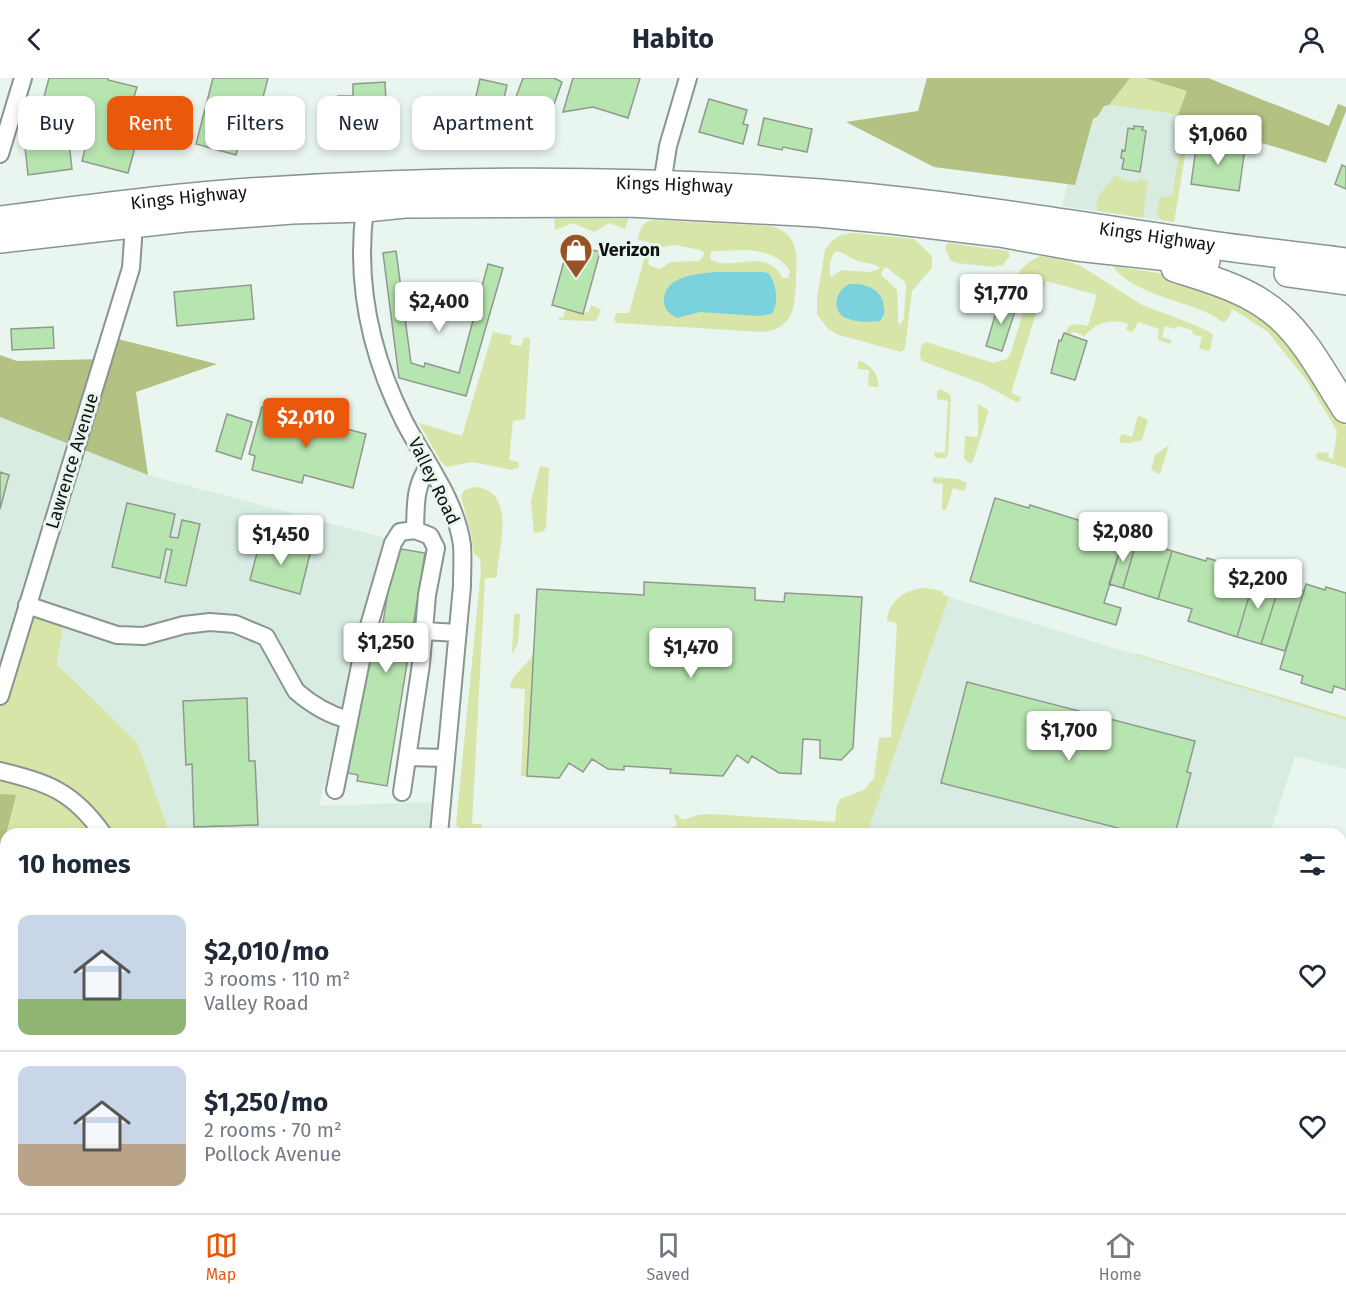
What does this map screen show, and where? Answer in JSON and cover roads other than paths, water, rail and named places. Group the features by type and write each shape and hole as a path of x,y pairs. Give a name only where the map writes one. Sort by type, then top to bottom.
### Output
{"main road":[{"name":"Kings Highway","path":"0,220 134,203 254,192 391,184 506,182 662,184 821,193 954,207 1346,262"},
{"name":"Kings Highway","path":"0,240 185,218 405,204 629,203 718,207 902,221 1000,233 1070,246 1346,281"},
{"path":"1134,254 1234,288 1255,299 1277,315 1307,349 1346,409"}],"street":[{"path":"0,154 23,78"},
{"path":"662,184 668,146 688,78"},
{"name":"Valley Road","path":"365,208 361,246 362,274 364,302 372,339 390,392 447,499 460,537 462,566 439,828"},
{"name":"Lawrence Avenue","path":"0,696 131,268 134,225"},
{"path":"416,530 416,496 420,480 429,465"},
{"path":"335,790 366,636 393,543 400,532 416,530 430,536 436,548 427,595 425,631 402,792"},
{"path":"27,605 117,635 144,636 184,625 210,622 235,624 266,637 296,691 310,703 336,717 350,720"},
{"path":"425,631 457,633"},
{"path":"408,757 445,758"},
{"path":"0,771 39,781 56,789 72,799 98,828"}],"water":[{"path":"715,272 768,273 776,293 776,304 772,314 759,316 700,312 677,318 667,311 664,299 670,285 683,278"},
{"path":"850,284 868,286 881,296 884,311 880,321 850,320 841,315 837,305 838,295"}],"place":[{"name":"Verizon","path":"576,279"}]}
